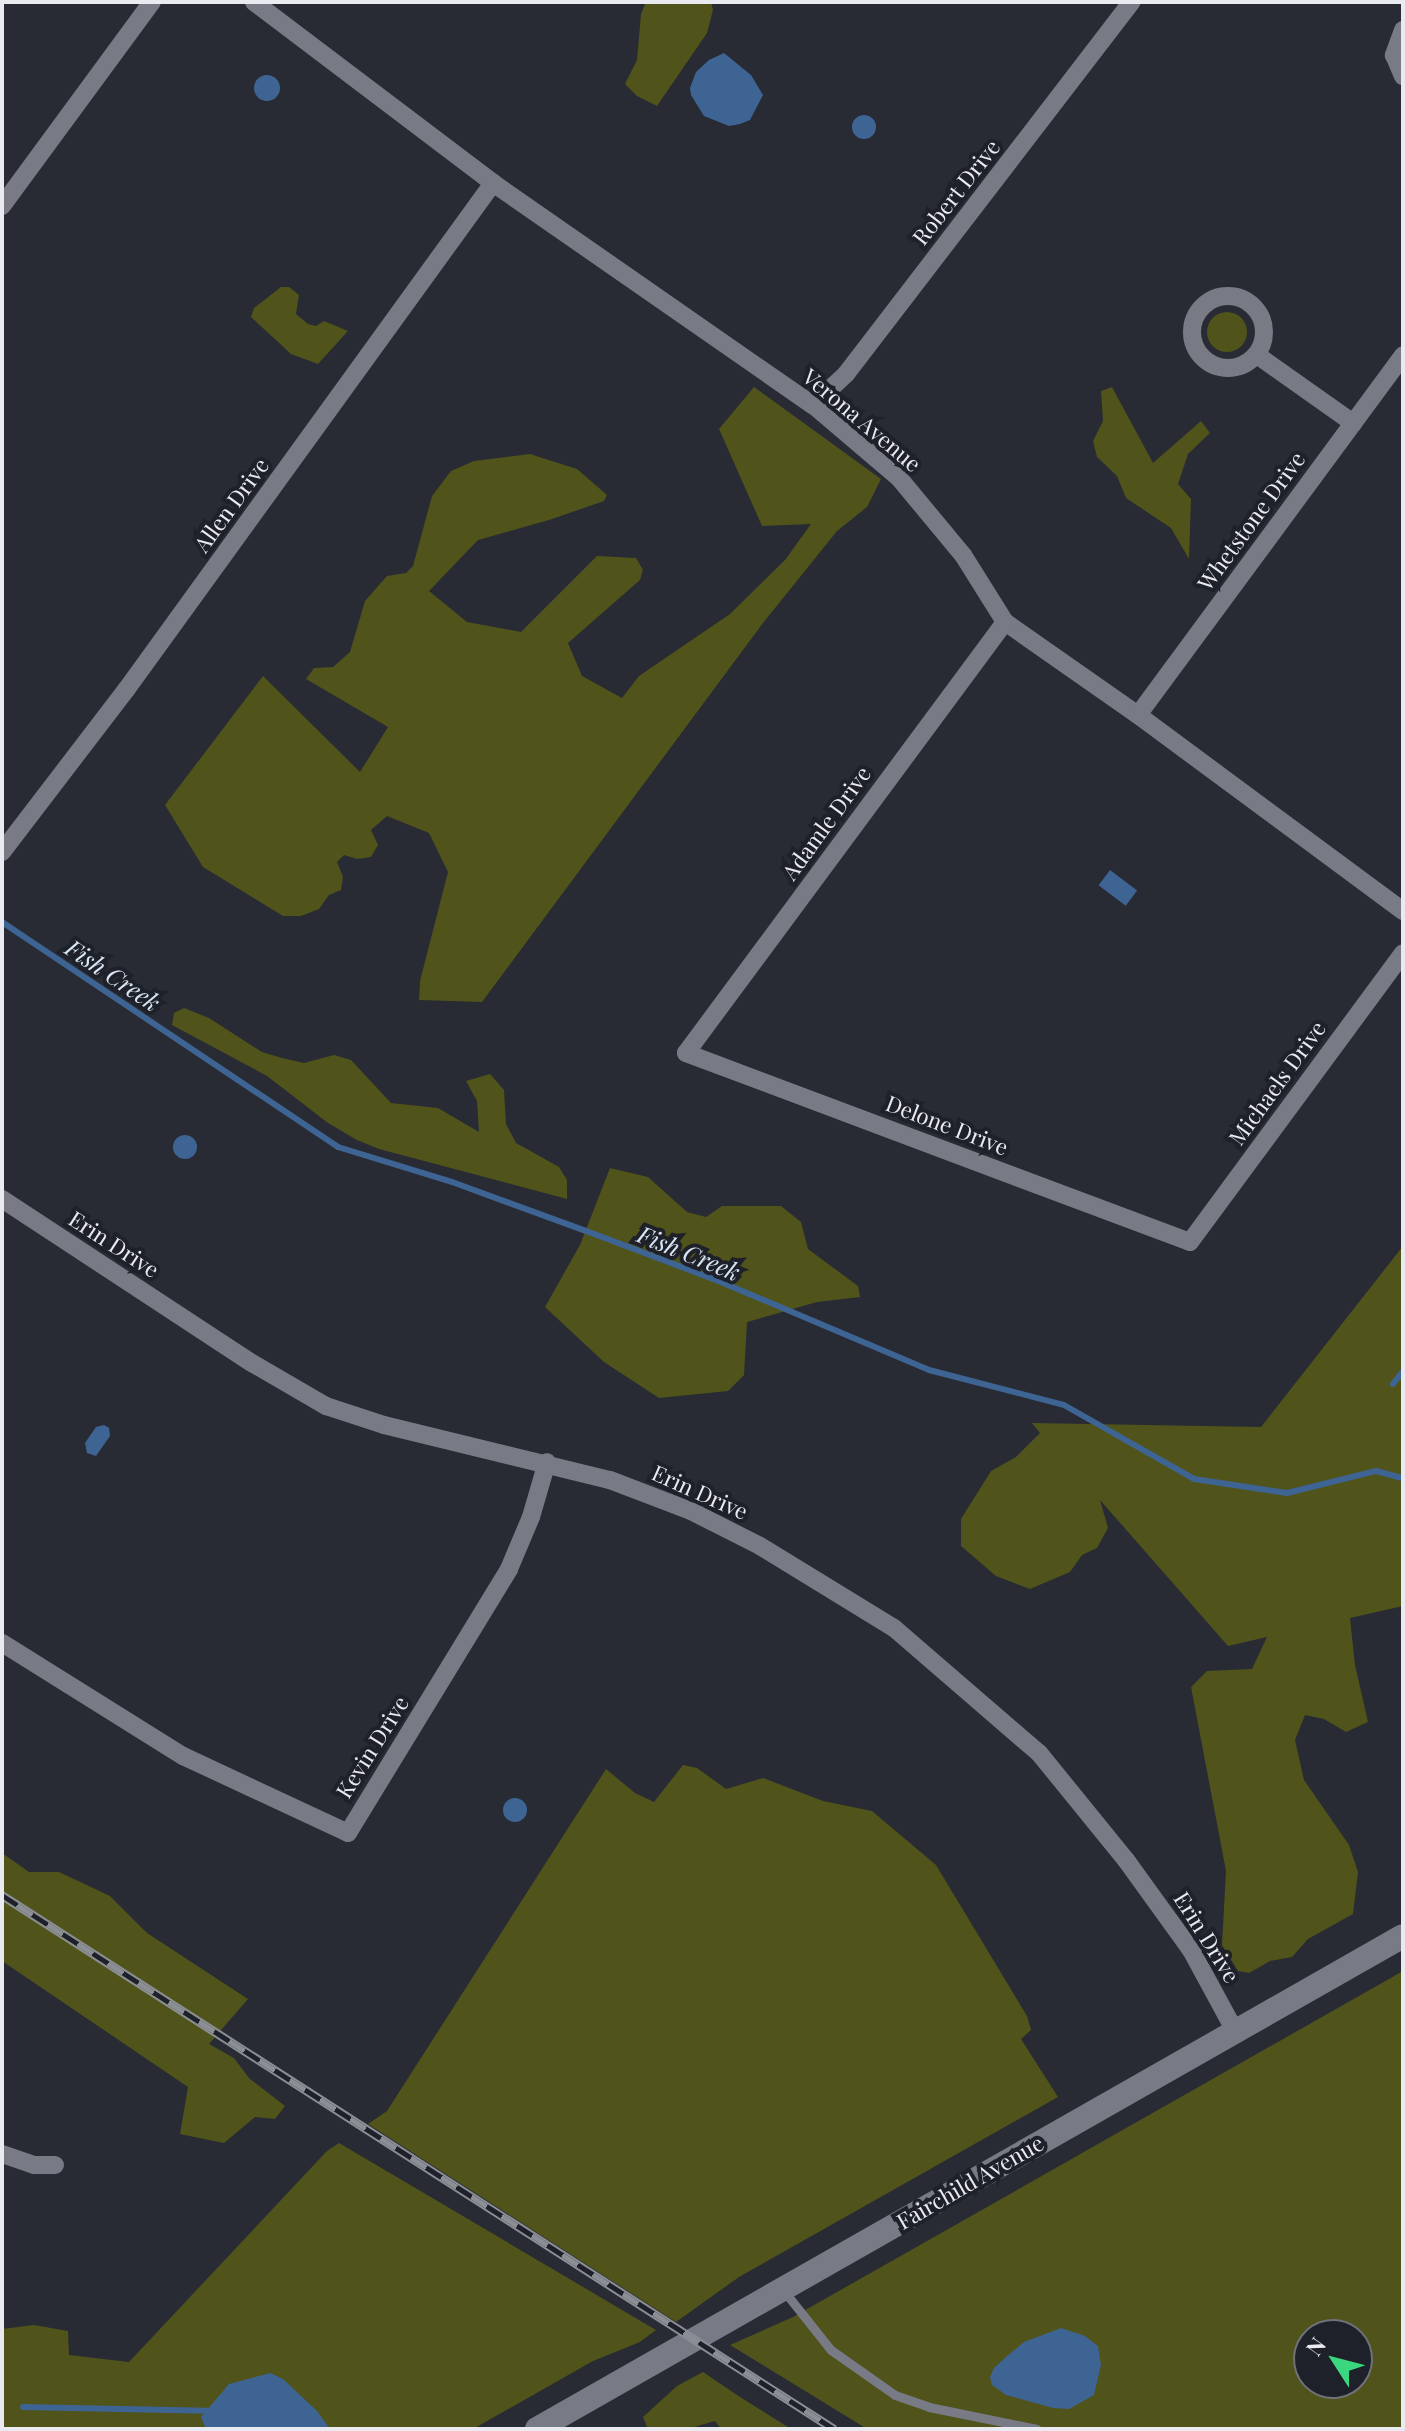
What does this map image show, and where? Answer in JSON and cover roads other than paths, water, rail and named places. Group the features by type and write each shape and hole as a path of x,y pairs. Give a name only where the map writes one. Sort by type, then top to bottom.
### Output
{"main road":[{"name":"Fairchild Avenue","path":"537,2429 1403,1936"}],"street":[{"path":"2,206 152,2"},
{"name":"Verona Avenue","path":"254,2 493,183 813,405 899,478 963,555 1005,622 1138,715 1403,911"},
{"name":"Robert Drive","path":"813,405 846,374 1131,2"},
{"path":"1403,30 1394,55 1403,76"},
{"name":"Allen Drive","path":"2,852 134,680 493,183"},
{"path":"1234,296 1251,303 1264,322 1263,345 1257,355 1236,368 1212,365 1195,347 1192,335 1199,311 1218,297 1234,296"},
{"path":"1257,355 1353,423"},
{"name":"Whetstone Drive","path":"1138,715 1403,355"},
{"name":"Adamle Drive","path":"686,1053 1005,622"},
{"name":"Michaels Drive","path":"1190,1242 1403,953"},
{"name":"Delone Drive","path":"686,1053 1190,1242"},
{"name":"Erin Drive","path":"2,1199 252,1363 326,1406 384,1425 547,1462 610,1480 691,1511 760,1546 879,1618 941,1666 1039,1753 1126,1860 1191,1950 1235,2031"},
{"name":"Kevin Drive","path":"2,1643 183,1756 348,1833 509,1569 547,1462"},
{"path":"2,2154 34,2165 55,2165"}],"lane":[{"path":"782,2289 831,2350 895,2395 929,2407 1037,2429"}],"water":[{"path":"724,53 751,75 763,95 750,120 729,126 704,116 690,88 696,72 709,60"},
{"path":"267,75 276,79 280,88 276,97 267,101 258,97 254,88 258,79"},
{"path":"864,115 875,122 876,127 869,138 864,139 853,132 852,127 859,116"},
{"path":"1110,870 1137,890 1126,906 1099,885"},
{"path":"185,1135 194,1138 197,1147 194,1156 185,1159 176,1156 173,1147 176,1138"},
{"path":"104,1425 109,1428 110,1436 96,1456 87,1453 85,1443 96,1427"},
{"path":"515,1798 526,1805 527,1810 520,1821 515,1822 504,1815 503,1810 510,1799"},
{"path":"1061,2328 1085,2336 1098,2346 1101,2365 1094,2395 1069,2409 1053,2408 1006,2395 992,2385 990,2377 994,2368 1007,2356 1024,2342"},
{"path":"270,2373 283,2379 317,2411 330,2429 206,2429 201,2417 229,2384"}],"waterway":[{"name":"Fish Creek","path":"2,922 338,1147 452,1182 589,1232 721,1282 929,1370 1064,1405 1194,1479 1287,1493 1376,1471 1403,1478"},
{"path":"1393,1384 1403,1371"},
{"path":"23,2407 207,2411"}],"railway":[{"path":"2,1895 834,2429"}]}
